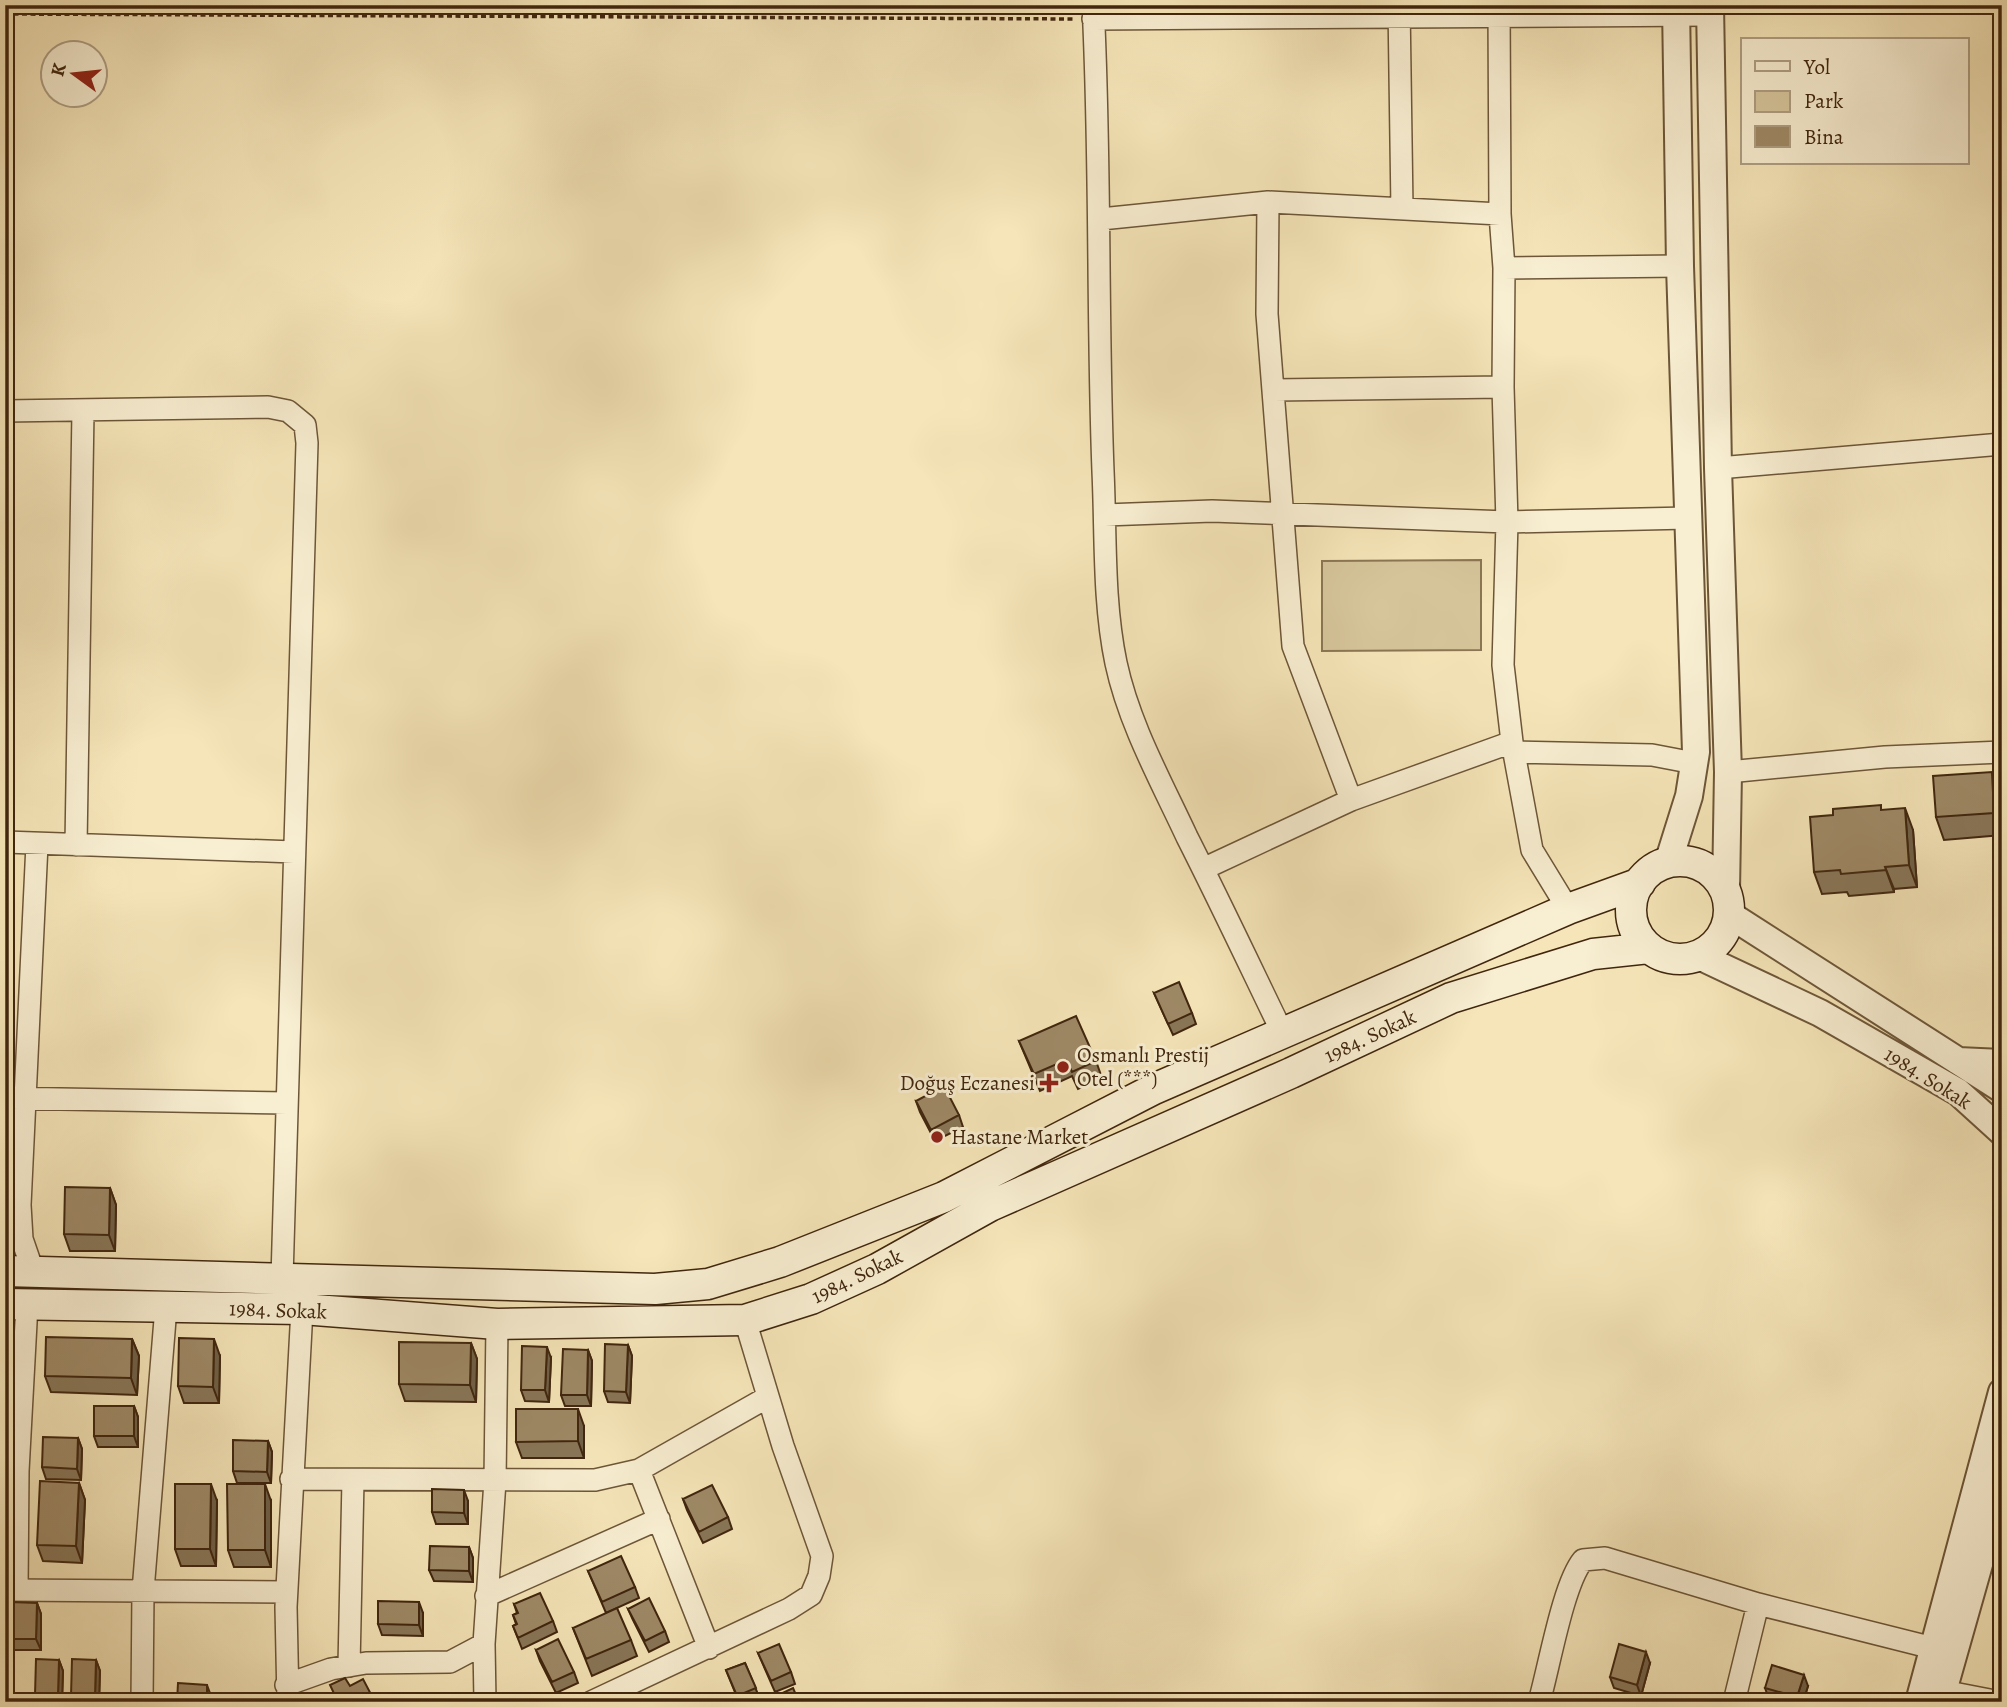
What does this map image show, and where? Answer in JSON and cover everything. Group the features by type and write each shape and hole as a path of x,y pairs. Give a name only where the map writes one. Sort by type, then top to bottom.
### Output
{"main road":[{"path":"19,1271 655,1289 708,1284 780,1262 944,1197 1154,1089 1567,909 1640,883 1657,867 1668,863 1691,862 1712,872 1728,903 1721,937 1699,956 1670,958 1649,948 1641,939 1632,917 1631,905 1640,883"},
{"name":"1984. Sokak","path":"16,1304 302,1309 497,1324 745,1320 811,1299 877,1269 990,1206 1291,1073 1451,998 1592,954 1649,948"},
{"path":"682,1287 683,1321"}],"street":[{"path":"1500,10 1500,214 1504,268 1503,387 1507,522 1503,665 1512,747 1532,850 1567,909"},
{"path":"1668,863 1686,806 1694,764 1680,266 1676,10"},
{"path":"1283,1034 1157,773 1129,706 1116,663 1107,594 1099,350 1101,219 1093,12 1710,10 1718,468 1728,772 1728,903 1957,1061 2002,1089"},
{"path":"1399,11 1402,209"},
{"path":"1101,219 1268,202 1500,214"},
{"path":"1268,202 1267,314 1293,646 1351,800"},
{"path":"1504,268 1680,266"},
{"path":"1274,390 1503,387"},
{"path":"5,411 268,407 288,411 305,425 307,443 282,1278"},
{"path":"76,845 83,411"},
{"path":"1718,468 2002,444"},
{"path":"1105,515 1212,511 1507,522 1688,518"},
{"path":"1203,869 1351,800 1512,747 1652,755 1694,764"},
{"path":"1728,772 1885,757 2002,752"},
{"path":"5,842 294,852"},
{"path":"19,1271 20,1226 14,1098 37,844"},
{"name":"1984. Sokak","path":"1699,956 1819,1013 1958,1092 2002,1132"},
{"path":"1957,1061 2002,1063"},
{"path":"14,1098 287,1103"},
{"path":"16,1304 11,1590 286,1592"},
{"path":"142,1702 144,1591 166,1307"},
{"path":"302,1309 286,1592 287,1693 349,1666 450,1662 484,1644"},
{"path":"591,1702 709,1648 811,1595 820,1576 822,1556 745,1320"},
{"path":"485,1702 486,1596 495,1481 497,1324"},
{"path":"1934,1698 1933,1648 2002,1392"},
{"path":"291,1479 595,1480 639,1470 768,1397"},
{"path":"639,1470 709,1648"},
{"path":"349,1666 353,1480"},
{"path":"1934,1698 2002,1483"},
{"path":"486,1596 659,1519"},
{"path":"1546,1700 1566,1600 1577,1568 1584,1560 1605,1558 1758,1604 1933,1648"},
{"path":"1734,1702 1758,1604"},
{"path":"1934,1698 2000,1702"}],"path":[{"path":"5,14 1093,12"}],"green space":[{"path":"1481,560 1481,650 1322,651 1322,561"}],"building":[{"path":"1992,772 1994,813 1936,817 1933,776"},
{"path":"1881,805 1881,810 1905,808 1909,865 1841,874 1840,870 1814,872 1810,817 1833,815 1833,809"},
{"path":"1179,982 1192,1013 1168,1024 1154,993"},
{"path":"1076,1016 1096,1061 1072,1072 1066,1060 1034,1074 1019,1041"},
{"path":"944,1086 959,1115 931,1130 916,1101"},
{"path":"65,1187 110,1188 109,1235 64,1234"},
{"path":"46,1337 132,1339 131,1378 45,1376"},
{"path":"179,1338 214,1339 213,1387 178,1386"},
{"path":"399,1342 471,1343 470,1385 399,1384"},
{"path":"605,1344 628,1345 626,1392 604,1391"},
{"path":"522,1346 547,1347 545,1390 521,1390"},
{"path":"563,1349 588,1350 587,1395 561,1395"},
{"path":"94,1406 134,1406 134,1436 94,1436"},
{"path":"516,1409 578,1409 578,1441 516,1442"},
{"path":"43,1437 78,1438 77,1469 42,1467"},
{"path":"233,1440 268,1441 267,1472 233,1471"},
{"path":"40,1481 79,1483 76,1546 37,1545"},
{"path":"175,1484 211,1484 210,1549 175,1549"},
{"path":"227,1484 265,1484 265,1550 228,1550"},
{"path":"712,1485 728,1517 699,1532 683,1499"},
{"path":"432,1489 464,1490 464,1513 432,1512"},
{"path":"430,1546 469,1547 469,1571 429,1570"},
{"path":"621,1556 635,1587 602,1602 588,1571"},
{"path":"540,1593 553,1621 518,1638 513,1626 517,1624 513,1615 518,1613 514,1604"},
{"path":"649,1598 665,1631 645,1641 628,1609"},
{"path":"378,1601 419,1602 419,1625 378,1624"},
{"path":"11,1602 37,1603 36,1639 10,1639"},
{"path":"617,1608 631,1640 586,1659 573,1628"},
{"path":"558,1639 574,1672 552,1682 536,1650"},
{"path":"779,1644 791,1672 771,1681 758,1653"},
{"path":"1619,1644 1646,1652 1637,1685 1610,1677"},
{"path":"36,1659 59,1660 58,1695 35,1695"},
{"path":"72,1659 96,1660 95,1696 71,1696"},
{"path":"745,1663 756,1688 737,1696 726,1670"},
{"path":"1772,1665 1804,1675 1797,1697 1765,1688"},
{"path":"345,1678 350,1686 363,1679 375,1702 338,1702 330,1685"},
{"path":"178,1683 207,1685 207,1702 177,1702"},
{"path":"793,1688 799,1702 777,1702 774,1697"}],"place":[{"name":"Osmanlı Prestij Otel (***)","path":"1063,1067"},
{"name":"Doğuş Eczanesi","path":"1049,1083"},
{"name":"Hastane Market","path":"937,1137"}]}
